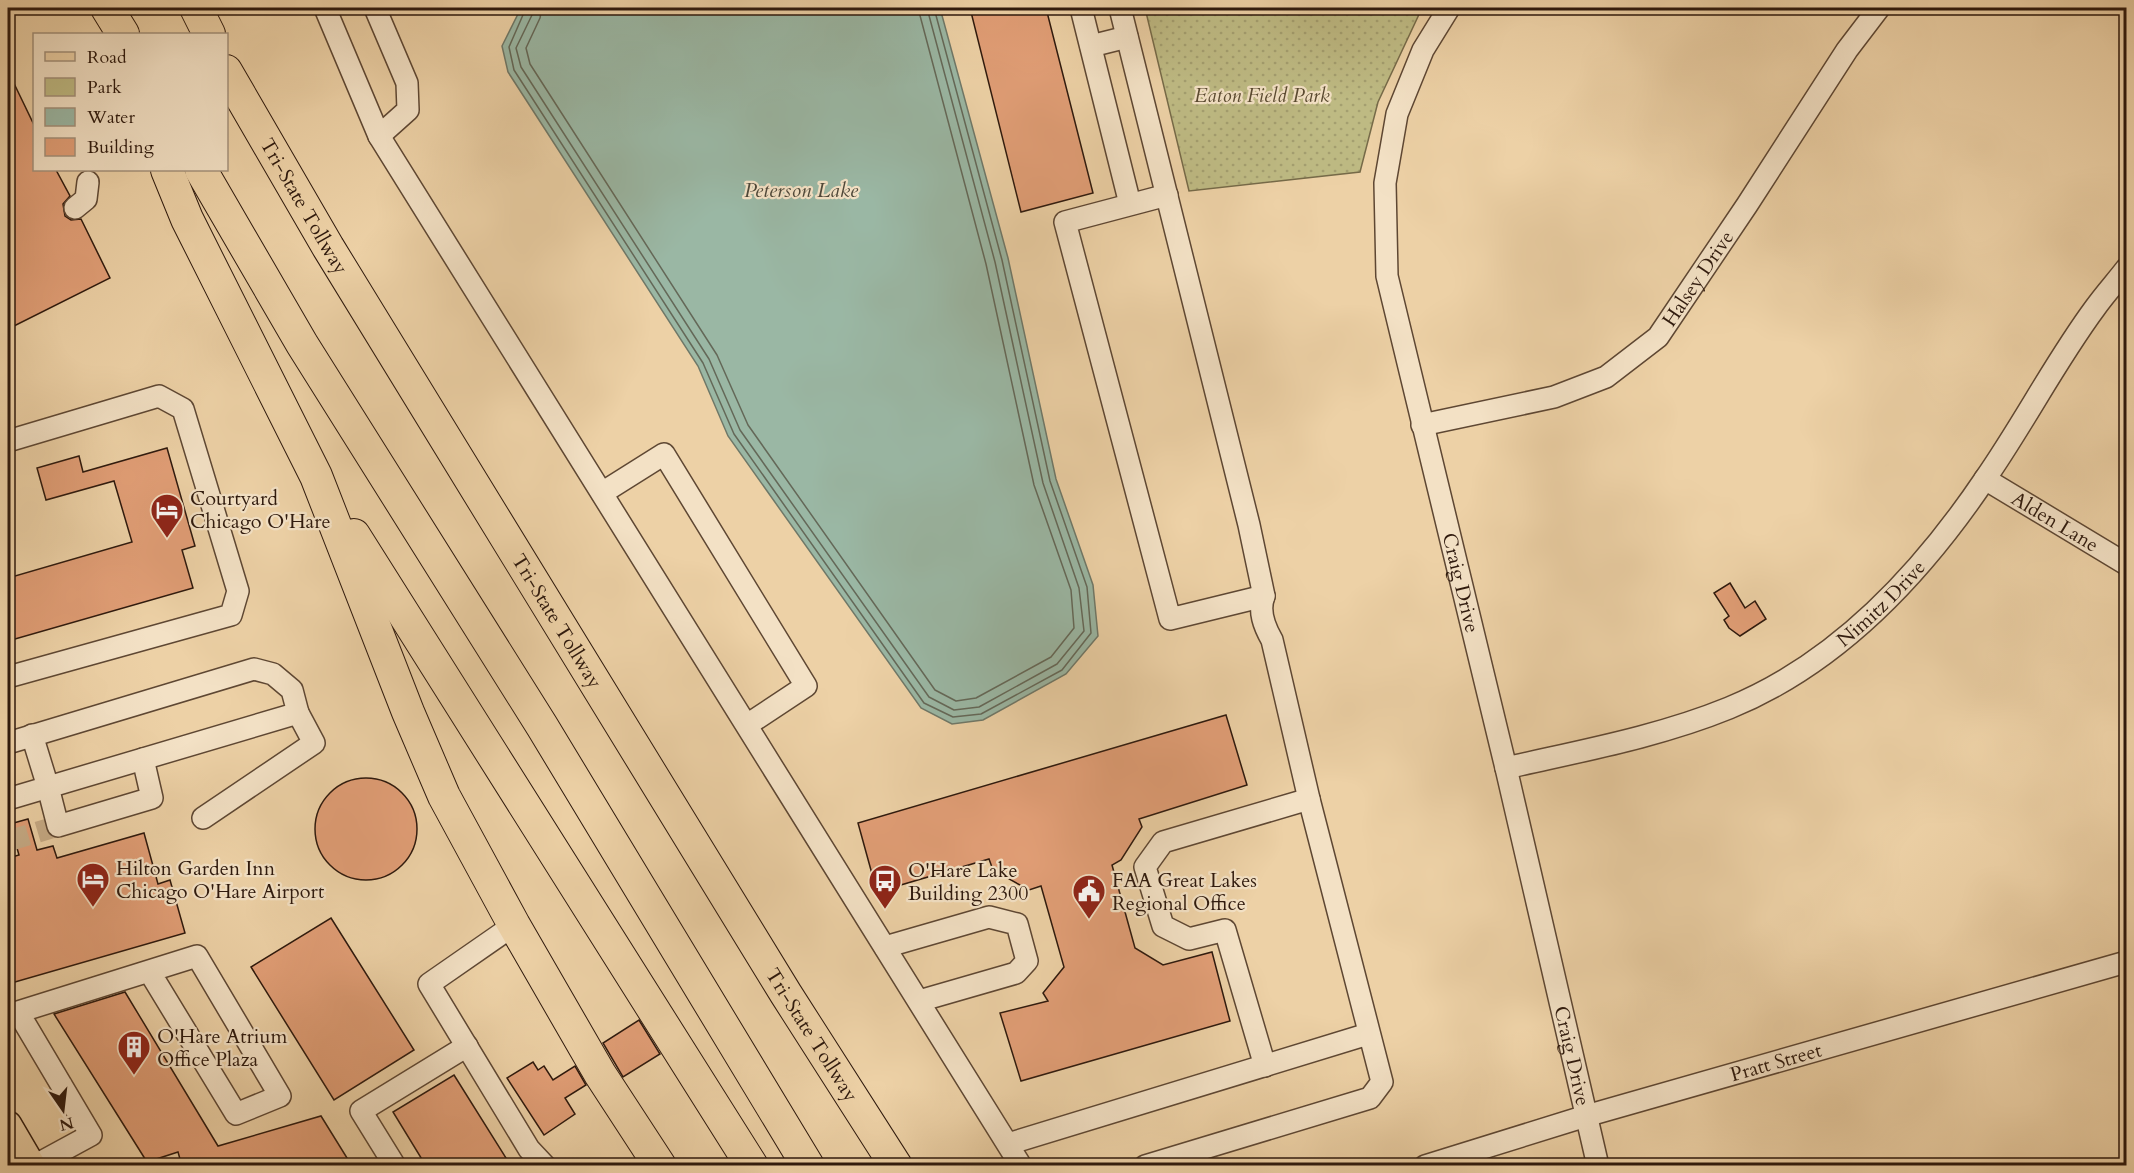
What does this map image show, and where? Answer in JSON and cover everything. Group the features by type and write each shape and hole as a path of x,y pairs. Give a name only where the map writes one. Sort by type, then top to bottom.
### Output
{"highway":[{"path":"100,8 111,33"},
{"path":"107,8 122,33"},
{"path":"196,8 208,33"},
{"name":"Tri-State Tollway","path":"228,74 328,247 786,994 896,1166"},
{"path":"167,171 187,219 316,476 408,712 444,796 514,925 600,1074 660,1166"},
{"path":"202,171 302,344 548,736 808,1166"},
{"path":"316,476 752,1166"}],"main road":[{"path":"8,1125 33,1166"}],"street":[{"path":"325,8 379,136 1021,1166"},
{"path":"375,8 407,83 408,110 379,136"},
{"path":"1081,8 1130,204"},
{"path":"1120,8 1250,525 1264,596 1273,603 1279,627 1272,640 1309,799 1382,1082 1370,1098 1144,1166"},
{"name":"Craig Drive","path":"1449,8 1423,50 1397,114 1385,183 1387,276 1506,768 1598,1166"},
{"name":"Halsey Drive","path":"1422,425 1554,397 1606,378 1658,337 1847,50 1879,8"},
{"path":"1091,46 1127,37"},
{"path":"75,208 86,199 88,182"},
{"path":"1167,195 1065,222 1170,619 1264,596"},
{"name":"Nimitz Drive","path":"1506,768 1669,730 1730,708 1791,677 1841,641 1886,601 1930,555 1985,479 2095,308 2127,269"},
{"path":"8,441 159,396 183,408 238,591 231,615 8,677"},
{"path":"602,493 664,454 806,686 747,725"},
{"name":"Alden Lane","path":"1985,479 2127,564"},
{"path":"8,743 254,669 273,674 292,690 298,713 314,743 203,818"},
{"path":"8,799 298,713"},
{"path":"32,735 57,826 152,798 143,759"},
{"path":"1265,1066 1225,930 1190,939 1163,926 1145,867 1164,842 1309,799"},
{"path":"885,947 988,917 1017,924 1027,961 1016,973 919,1001"},
{"path":"514,925 429,984 529,1149 544,1166"},
{"path":"33,1166 91,1135 18,1012 149,971 197,956 280,1096 236,1114 149,971"},
{"name":"Pratt Street","path":"1425,1166 1586,1116 2127,962"},
{"path":"1008,1143 1368,1034"},
{"path":"395,1166 361,1111 467,1046"}],"green space":[{"name":"Eaton Field Park","path":"1145,8 1422,8 1378,102 1360,172 1189,191"}],"water":[{"name":"Peterson Lake","path":"521,8 940,8 1008,258 1056,479 1093,585 1098,636 1066,674 983,720 952,724 921,708 728,436 698,366 508,72 502,46"}],"building":[{"path":"970,8 1046,8 1093,193 1021,212"},
{"path":"8,71 33,123 33,171 57,171 70,196 63,204 65,216 71,220 81,219 110,278 8,329"},
{"name":"Courtyard Chicago O'Hare","path":"167,448 195,546 182,550 193,588 8,641 8,578 132,542 114,481 46,500 37,468 79,456 83,472"},
{"path":"1730,583 1745,608 1755,601 1766,619 1740,636 1729,628 1724,620 1729,616 1714,593"},
{"name":"FAA Great Lakes Regional Office","path":"1226,715 1247,785 1139,819 1142,827 1121,860 1112,865 1135,948 1163,965 1212,952 1230,1021 1021,1081 1000,1013 1048,1001 1043,993 1064,967 1041,886 1029,890 993,870 989,859 877,892 858,823"},
{"path":"366,778 385,782 402,793 413,810 417,829 413,848 402,865 385,876 366,880 347,876 330,865 319,848 315,829 319,810 330,793 347,782"},
{"name":"Hilton Garden Inn Chicago O'Hare Airport","path":"28,819 37,850 53,846 57,858 144,833 158,884 170,880 185,933 8,984 8,858 19,855 10,824"},
{"path":"331,918 414,1050 334,1100 251,967"},
{"name":"O'Hare Atrium Office Plaza","path":"125,992 218,1146 321,1116 352,1166 182,1166 178,1152 147,1162 54,1014"},
{"path":"639,1020 660,1054 623,1077 603,1043"},
{"path":"533,1062 538,1070 544,1066 553,1080 575,1066 586,1085 565,1098 575,1114 544,1135 507,1078"},
{"path":"454,1075 511,1166 426,1166 393,1112"}],"tunnel":[{"path":"8,841 58,826"}],"place":[{"name":"Courtyard Chicago O'Hare","path":"167,539"},
{"name":"Hilton Garden Inn Chicago O'Hare Airport","path":"93,908"},
{"name":"O'Hare Lake Building 2300","path":"885,910"},
{"name":"FAA Great Lakes Regional Office","path":"1089,920"},
{"name":"O'Hare Atrium Office Plaza","path":"134,1076"}]}
